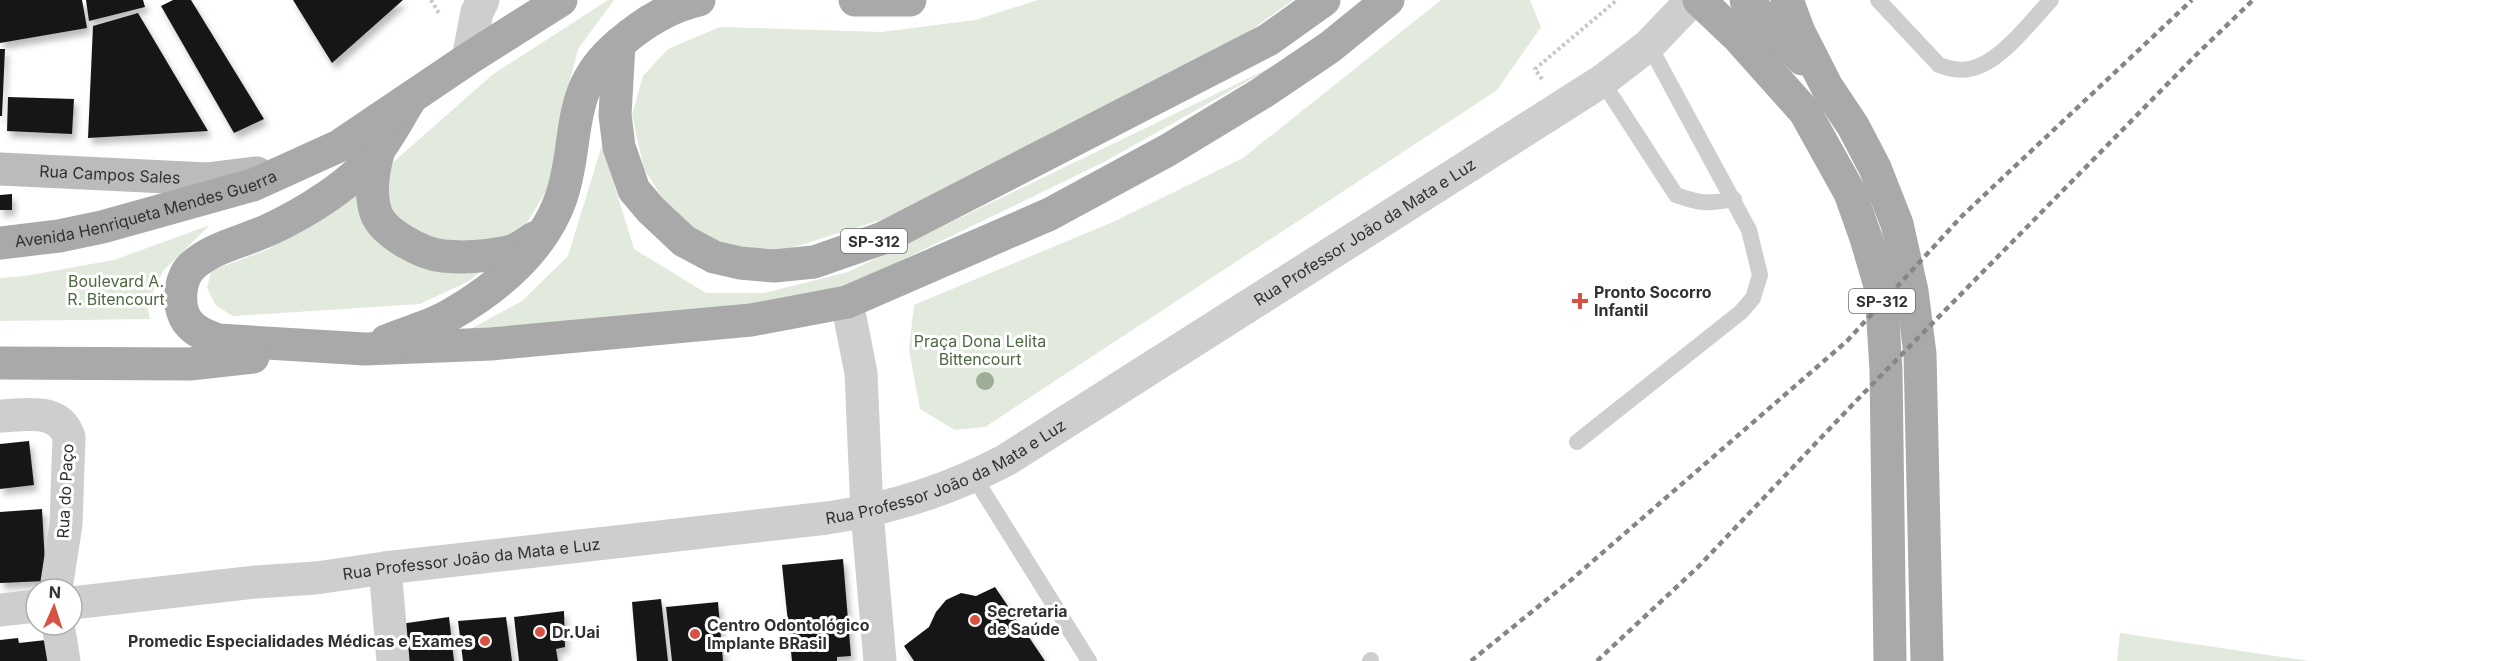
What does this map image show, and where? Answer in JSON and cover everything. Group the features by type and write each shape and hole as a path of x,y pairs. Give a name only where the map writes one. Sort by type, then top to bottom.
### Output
{"main road":[{"name":"Avenida Henriqueta Mendes Guerra","path":"0,243 60,236 112,225 225,194 289,169 339,146 468,59 561,0"},
{"path":"365,349 449,316 516,267 535,247 561,198 573,126 582,95 603,57 639,27 667,10 699,0"},
{"path":"855,0 910,0"},
{"name":"SP-312","path":"619,44 615,115 619,147 634,190 651,210 684,241 714,256 740,263 774,266 814,262 883,238 1268,40 1324,0"},
{"path":"411,98 379,150 354,175 312,207 267,231 208,255 191,267 182,282 181,302 187,321 202,334 218,340 365,349 491,344 739,321 801,312 847,302 1050,214 1168,150 1262,93 1320,54 1388,0"},
{"name":"SP-312","path":"1699,0 1738,37 1806,112 1850,192 1869,248 1881,290 1886,370 1890,661"},
{"path":"1746,0 1827,87"},
{"name":"SP-312","path":"1787,0 1799,32 1827,87 1853,126 1875,168 1897,224 1912,291 1920,354 1927,661"},
{"path":"379,150 373,169 372,196 376,215 387,230 404,242 441,256 472,256 514,250 545,231"},
{"path":"0,363 190,364 320,346"}],"street":[{"path":"468,59 477,12 483,0"},
{"name":"Rua Professor João da Mata e Luz","path":"84,602 256,582 316,578 385,568 742,529 867,512 974,477 1006,460 1130,382 1602,81 1649,45 1692,0"},
{"name":"Rua Campos Sales","path":"0,169 208,179 289,169"},
{"path":"847,302 861,373 867,512 880,661"},
{"name":"Rua do Paço","path":"0,416 39,414 56,419 65,425 69,437 66,524 58,577"},
{"path":"385,568 393,661"},
{"path":"0,610 24,607"},
{"path":"60,637 64,661"}],"lane":[{"path":"1878,0 1939,65 1958,70 1980,66 1997,54 2051,0"},
{"path":"1577,442 1741,312 1753,298 1760,275 1749,230 1649,45"},
{"path":"1602,81 1676,195 1692,202 1708,204 1734,199"},
{"path":"974,477 1089,661"}],"path":[{"path":"1560,107 1535,69 1617,0"}],"green space":[{"path":"608,0 614,0 578,49 565,99 551,183 516,241 469,281 420,304 233,316 216,306 207,288 211,271 269,249 372,181 492,75"},
{"path":"1038,0 1293,0 1222,51 881,220 781,251 717,244 672,213 644,169 632,115 643,76 668,49 720,27 882,32 975,20"},
{"name":"Praça Dona Lelita Bittencourt","path":"1441,0 1530,0 1541,27 1497,90 985,427 955,430 920,409 909,350 914,305 1113,222 1243,158"},
{"path":"1282,62 1104,162 836,292 745,307 463,333 522,301 568,256 602,145 634,249 706,293 764,293 848,272"},
{"name":"Boulevard A. R. Bitencourt","path":"210,225 163,271 147,304 150,319 0,321 0,278 25,276 114,260"},
{"path":"2120,633 2309,661 2117,661"}],"building":[{"path":"0,0 82,0 87,28 0,43"},
{"path":"86,0 143,0 145,7 89,21"},
{"path":"173,0 191,0 264,119 234,133 161,6"},
{"path":"293,0 403,0 332,63"},
{"path":"138,13 208,131 88,138 93,26"},
{"path":"0,49 5,49 2,116 0,116"},
{"path":"8,97 74,99 72,134 7,131"},
{"path":"12,194 12,210 0,210 0,195"},
{"path":"29,441 34,485 0,489 0,444"},
{"path":"42,509 46,577 24,577 24,582 0,583 0,512"},
{"path":"843,559 851,656 837,657 837,661 792,661 782,565"},
{"name":"Secretaria de Saúde","path":"995,587 1045,661 914,661 904,646 929,627 936,612 946,600 961,593 976,596"},
{"path":"661,599 668,661 637,661 632,602"},
{"name":"Centro Odontológico Implante BRasil","path":"718,602 723,661 672,661 666,607"},
{"name":"Dr.Uai","path":"564,611 565,647 556,649 558,661 519,661 514,617"},
{"path":"449,617 454,661 404,661 400,624"},
{"name":"Promedic Especialidades Médicas e Exames","path":"506,617 512,661 463,661 458,621"},
{"path":"18,638 19,643 46,640 49,661 0,661 0,640"}],"railway":[{"path":"1471,661 1571,580 1847,341 1962,216 2192,0"},
{"path":"1597,661 1697,568 1856,401 2196,55 2253,0"}],"place":[{"name":"Pronto Socorro Infantil","path":"1580,301"},
{"name":"Secretaria de Saúde","path":"975,620"},
{"name":"Dr.Uai","path":"540,632"},
{"name":"Centro Odontológico Implante BRasil","path":"695,634"},
{"name":"Promedic Especialidades Médicas e Exames","path":"485,641"}]}
